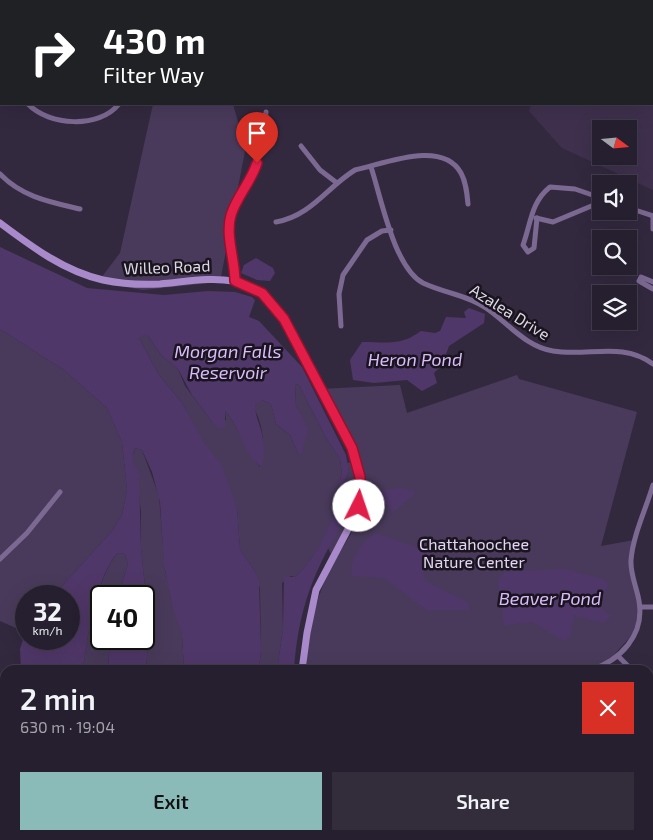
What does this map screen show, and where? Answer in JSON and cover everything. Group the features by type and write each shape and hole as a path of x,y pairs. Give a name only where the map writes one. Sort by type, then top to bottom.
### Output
{"street":[{"path":"0,20 0,32"},
{"path":"29,105 44,116 72,121 105,115 118,105"},
{"path":"235,281 231,216 254,174 262,148 266,112"},
{"path":"302,146 320,170 337,184"},
{"path":"276,222 286,221 311,207 355,170 422,155 444,157 455,165 462,175 468,204"},
{"name":"Azalea Drive","path":"371,167 402,261 412,275 433,287 477,302 535,345 563,352 627,351 653,364"},
{"path":"0,174 30,196 80,208"},
{"path":"535,218 523,245 528,252 534,248 535,218 532,211 536,200 554,186 575,189 592,196"},
{"path":"535,218 553,222 592,204"},
{"path":"637,211 653,216 653,229"},
{"name":"Willeo Road","path":"0,223 55,261 79,273 101,280 144,284 214,279 235,281 262,293 279,311 352,448 361,486 359,506 348,531 316,590 306,633 303,665"},
{"path":"341,326 339,294 343,275 367,240 382,231 391,230"},
{"path":"653,282 641,277 639,281 653,289"},
{"path":"604,665 618,656 636,632 640,607 631,558 653,485"},
{"path":"0,559 28,533 60,492"},
{"path":"640,607 653,607"},
{"path":"618,656 627,665"}],"shaded area":[{"path":"531,105 653,105 653,190 637,183 637,175 620,175 599,165 638,165 638,120 592,120 592,162 562,148 529,111"}],"green space":[{"path":"153,105 233,105 243,139 248,135 220,282 143,290 98,282 120,253"},
{"path":"0,329 64,370 107,408 122,442 127,490 122,515 112,531 63,585 15,585 15,628 0,621"},
{"path":"143,334 148,336 162,356 178,369 185,386 213,423 226,420 225,411 260,467 263,453 263,437 260,422 254,409 257,401 262,400 271,404 276,424 290,435 298,453 306,427 296,406 295,384 299,385 325,436 340,459 342,473 340,479 345,481 349,472 347,463 353,462 356,490 353,511 331,554 328,548 333,538 336,510 329,528 309,562 295,577 291,576 282,583 283,629 278,665 260,665 260,588 254,570 240,549 237,509 182,403 159,375 139,338"},
{"name":"Chattahoochee Nature Center","path":"517,375 519,379 637,412 601,546 634,540 630,565 638,599 638,619 631,636 611,658 596,665 306,665 310,633 319,597 333,563 357,521 364,498 364,486 358,463 320,389 400,385 407,413"},
{"path":"135,448 142,450 159,496 165,571 182,634 184,665 146,665 147,650 155,650 155,585 145,585 141,549 141,512 136,469 133,466 132,458"},
{"path":"117,553 125,554 128,564 121,585 101,585"},
{"path":"90,625 90,650 109,650 108,665 84,665"}],"water":[{"name":"Morgan Falls Reservoir","path":"0,247 87,288 164,295 208,291 235,292 252,297 255,300 249,317 259,321 302,367 346,455 349,472 343,485 340,486 342,473 340,459 325,436 299,385 295,384 296,406 308,428 302,453 298,453 290,435 276,424 271,404 262,400 256,404 255,408 263,443 264,455 261,467 250,455 235,425 225,411 225,427 220,429 213,423 192,395 178,369 162,356 148,336 143,335 139,338 159,375 182,403 204,443 222,466 237,509 240,549 259,581 261,650 260,665 184,665 182,634 173,608 164,565 160,502 152,472 142,450 135,448 133,459 139,474 141,549 145,585 121,585 128,564 125,554 117,553 101,585 90,585 90,625 84,665 21,665 20,650 80,650 80,585 63,585 112,531 122,515 127,490 122,442 107,408 64,370 0,329"},
{"path":"256,258 273,268 275,273 270,281 257,280 241,273 244,265"},
{"name":"Heron Pond","path":"469,308 485,314 484,323 449,346 442,365 434,373 437,383 422,391 407,380 374,383 353,380 350,360 362,342 393,342 407,339 421,331 435,333 440,331 446,317 466,318 464,312"},
{"path":"401,488 416,492 393,512 377,491"},
{"path":"341,504 348,511 346,519 325,555 310,590 299,628 294,665 278,665 283,629 284,577 295,577 307,564 320,544 335,512"},
{"path":"375,533 430,552 433,556 423,573 425,581 469,603 469,610 427,610 384,578 352,576 352,564 358,552"},
{"name":"Beaver Pond","path":"565,569 606,580 609,585 602,595 590,598 610,616 603,623 574,615 570,636 564,641 533,622 504,625 498,580 504,572"},
{"name":"Morgan Falls Reservoir","path":"109,650 147,650 146,665 108,665"}],"route":[{"path":"257,163 251,181 235,204 230,221 235,281 256,289 267,296 284,319 352,448 360,477 361,492 359,506"}]}
